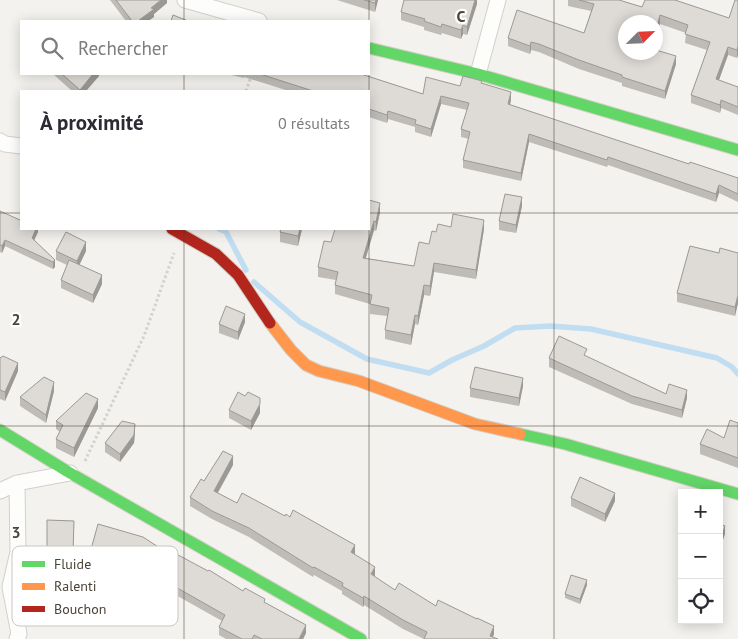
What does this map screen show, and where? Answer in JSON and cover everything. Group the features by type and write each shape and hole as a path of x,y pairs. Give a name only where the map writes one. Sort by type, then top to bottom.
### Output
{"street":[{"path":"186,0 256,20"},
{"path":"478,74 498,0"},
{"path":"370,48 478,74 738,150"},
{"path":"0,141 5,144 20,146"},
{"path":"177,231 216,254 238,275 268,320 291,350 306,365 319,371 359,381 475,424 564,444 738,494"},
{"path":"0,430 70,474 361,639"},
{"path":"0,491 17,483 70,474"},
{"path":"17,483 18,546"},
{"path":"12,578 10,586 12,597"},
{"path":"17,639 19,634 18,626"}],"path":[{"path":"246,90 252,75"},
{"path":"70,474 85,461 115,401 144,336 177,231"}],"building":[{"path":"116,0 161,0 151,8 154,9 139,20 131,20"},
{"path":"364,0 376,0 375,3"},
{"path":"404,0 475,0 467,27 463,25 461,30 442,24 441,27 424,21 425,19 401,12"},
{"path":"579,0 619,0 642,7 645,0 675,0 729,18 735,0 738,0 737,50 728,47 716,79 738,87 738,107 721,100 720,105 691,95 710,42 685,34 688,25 663,15 618,15 618,60 663,60 663,52 676,56 665,91 622,77 622,75 539,44 531,42 530,46 508,38 517,10 584,33 594,4"},
{"path":"173,15 186,20 171,20"},
{"path":"63,75 92,75 80,90"},
{"path":"263,75 364,75 423,94 426,77 460,86 463,76 511,92 508,104 689,164 690,162 738,178 738,194 719,185 716,194 608,157 607,160 529,134 521,173 463,160 470,132 461,129 469,103 441,96 431,129 415,124 416,120 388,111 387,115 370,109 370,90 310,90"},
{"path":"505,194 522,197 516,225 499,221"},
{"path":"370,200 380,203 376,222 374,221 363,258 414,266 419,242 429,244 432,231 436,232 438,224 451,227 453,214 484,220 476,270 434,263 430,286 424,285 418,316 415,315 411,335 385,330 389,308 370,304 372,295 335,285 338,272 318,267 324,241 331,242 335,230 370,230"},
{"path":"0,211 20,220 20,230 36,230 32,238 55,260 53,262 5,240 2,246 0,245"},
{"path":"281,230 300,230 298,236 280,232"},
{"path":"66,232 86,242 77,261 56,251"},
{"path":"690,246 719,253 720,248 738,253 738,295 735,307 677,293"},
{"path":"69,260 102,275 93,295 61,280"},
{"path":"226,306 245,314 238,332 219,324"},
{"path":"559,336 587,349 584,355 666,394 669,384 687,390 682,410 632,396 549,358"},
{"path":"3,356 18,363 5,392 0,390 0,358"},
{"path":"475,367 523,378 519,398 470,388"},
{"path":"44,377 54,382 46,415 20,397"},
{"path":"238,392 245,396 248,392 260,398 260,404 251,421 229,410"},
{"path":"86,393 98,399 74,448 56,439 63,425 56,421"},
{"path":"730,420 738,423 738,458 700,444 707,429 724,438"},
{"path":"122,421 135,424 134,435 120,454 105,443"},
{"path":"223,451 233,456 214,491 237,503 242,493 285,516 286,514 290,517 293,510 355,545 351,552 375,567 371,574 395,590 399,583 436,606 438,600 494,626 490,636 498,639 424,639 427,632 364,596 363,598 342,586 343,583 313,568 249,528 212,511 190,497 201,479 204,481"},
{"path":"580,477 615,493 605,514 571,498"},
{"path":"47,520 74,521 73,546 47,546"},
{"path":"98,524 143,537 157,546 92,546"},
{"path":"178,555 209,570 243,591 245,588 265,599 264,602 306,625 299,639 262,639 254,635 252,639 242,639 219,627 225,615 178,588"},
{"path":"571,575 587,580 580,599 565,594"}],"waterway":[{"path":"221,230 226,232 246,270"},
{"path":"254,282 300,322 367,359 429,373 452,360 484,346 515,328 550,326 591,329 717,358 732,367 738,374"}],"traffic: fast":[{"path":"370,48 478,74 738,150"},
{"path":"0,430 70,473 361,639"},
{"path":"520,434 565,444 738,494"}],"traffic: slow":[{"path":"270,323 291,350 306,365 319,371 359,381 475,424 520,434"}],"traffic: jam":[{"path":"174,230 216,254 238,275 270,323"}]}
